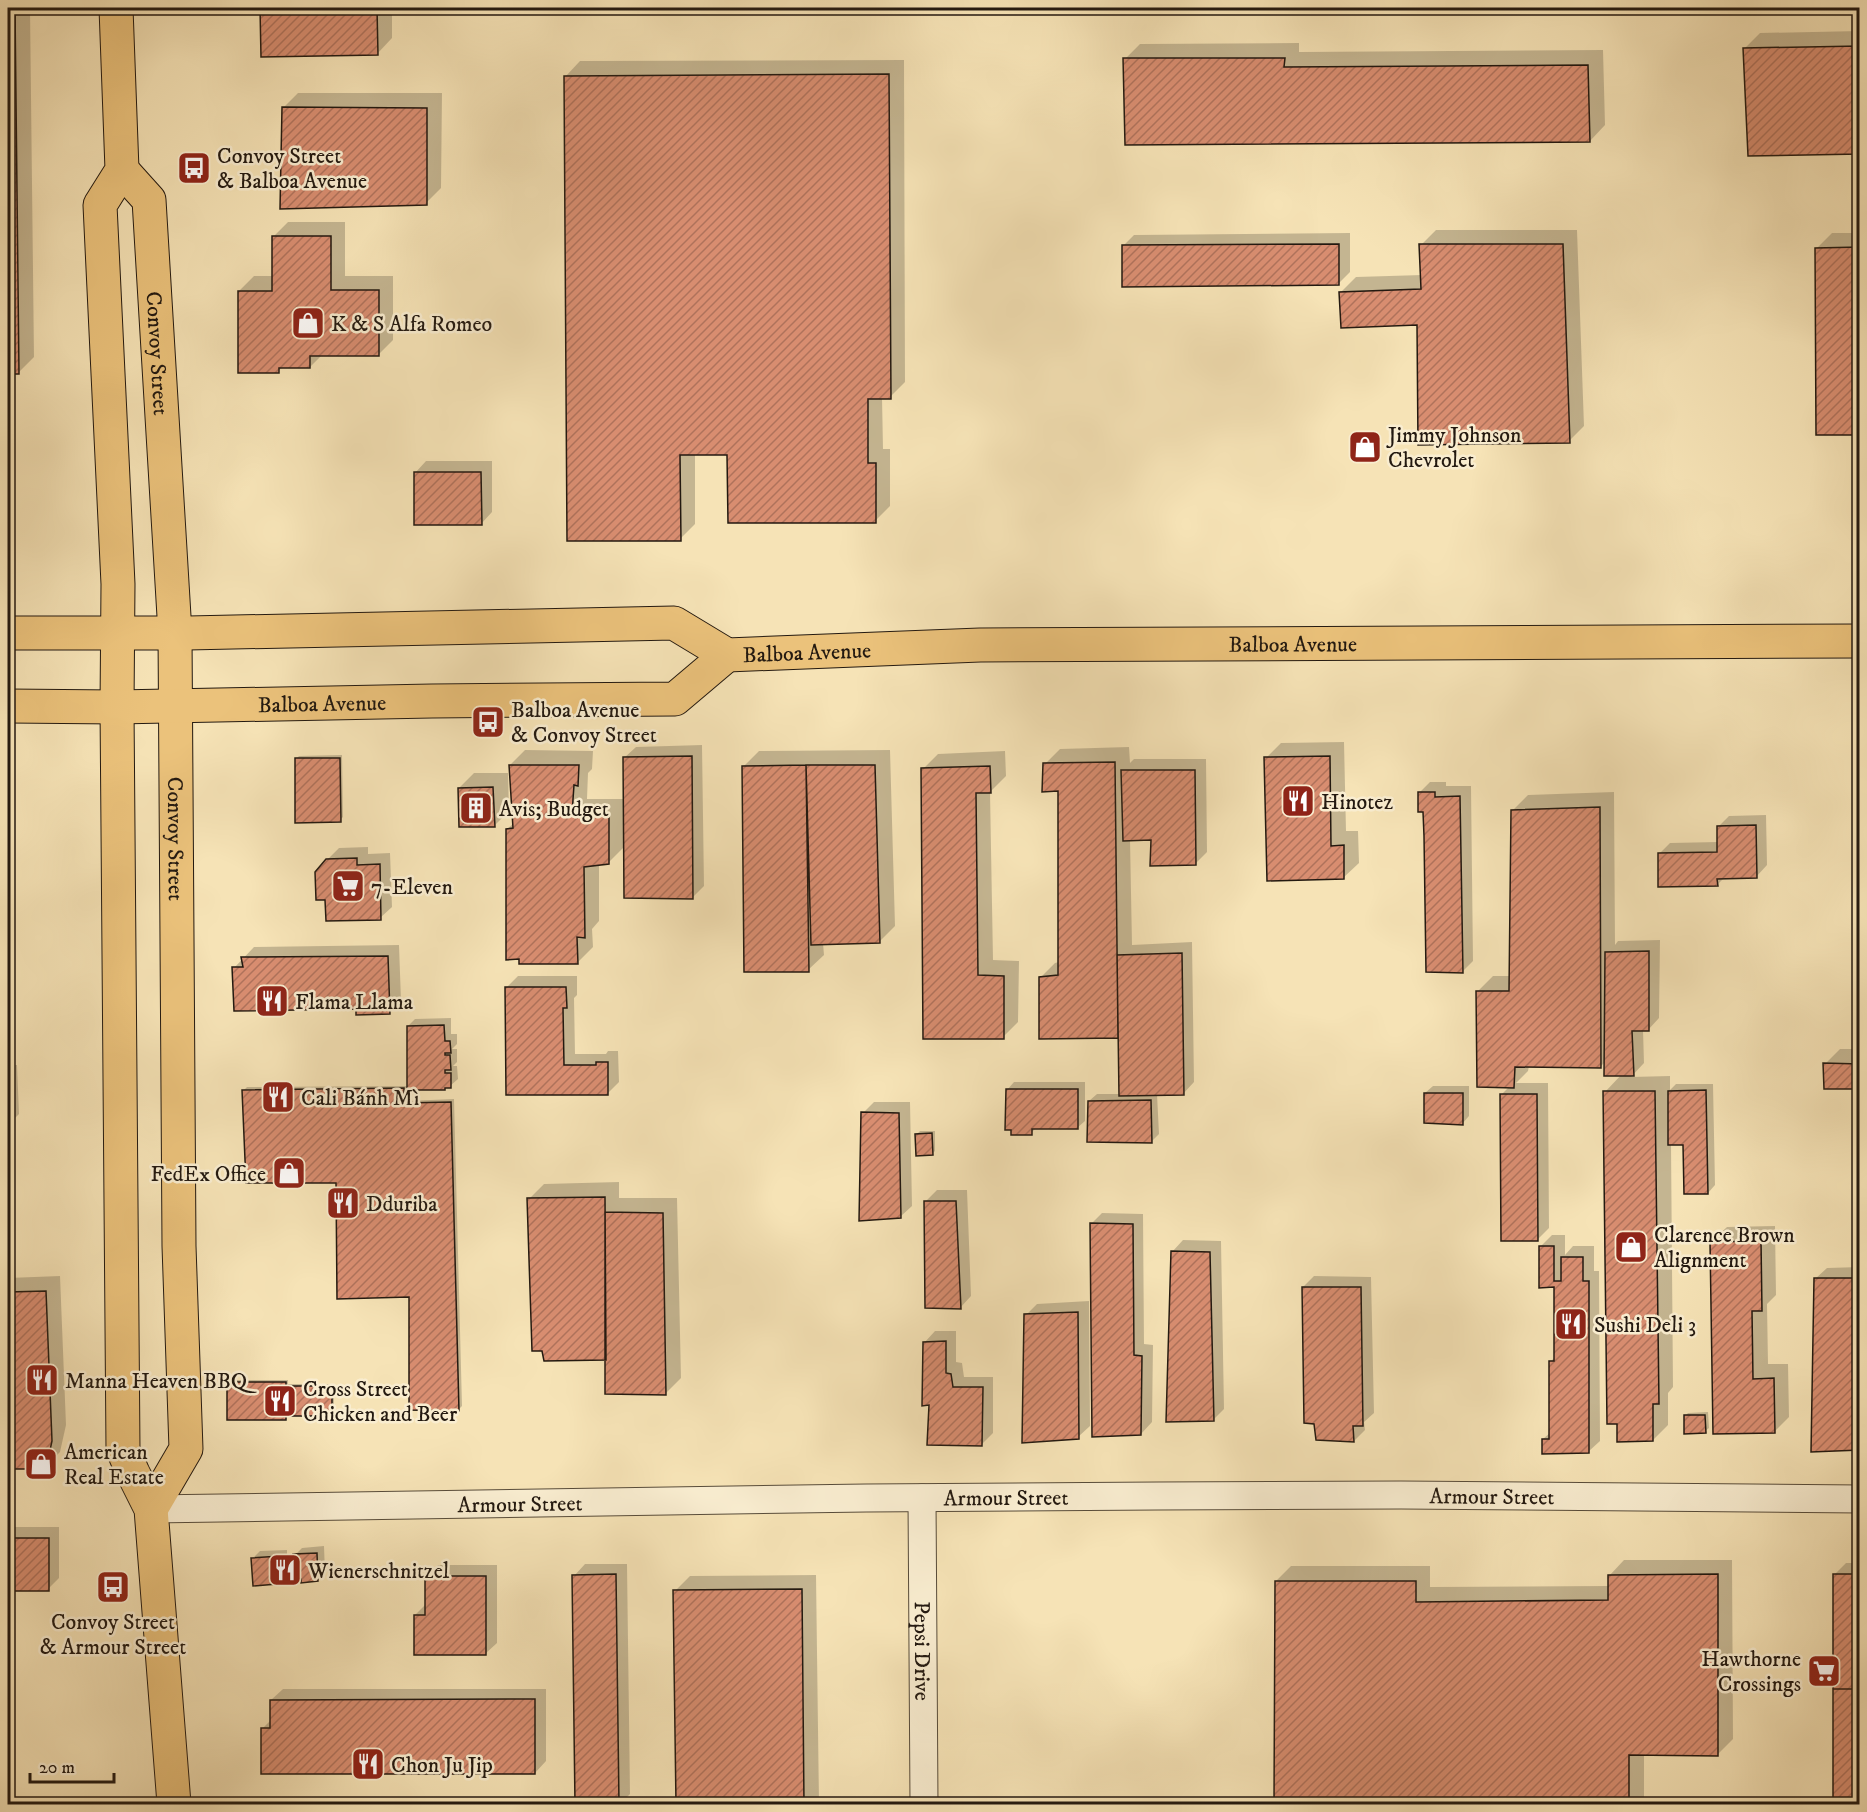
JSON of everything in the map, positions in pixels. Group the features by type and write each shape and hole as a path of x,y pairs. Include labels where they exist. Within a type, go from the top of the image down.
{"main road":[{"path":"116,8 122,170 100,205 118,584 123,1450 152,1509 174,1804"},
{"name":"Convoy Street","path":"122,170 149,200 175,633 177,706 179,1246 186,1449 152,1509"},
{"name":"Balboa Avenue","path":"8,633 175,633 674,623 727,655 980,645 1860,641"},
{"name":"Balboa Avenue","path":"8,706 117,707 675,699 727,655"}],"street":[{"name":"Armour Street","path":"152,1509 922,1498 1412,1495 1860,1499"},
{"name":"Pepsi Drive","path":"922,1498 924,1804"}],"building":[{"path":"8,8 15,8 19,374 8,374"},
{"path":"260,8 377,8 378,55 261,57"},
{"path":"504,8 542,8 542,11 504,12"},
{"path":"1860,46 1860,154 1748,156 1743,48"},
{"path":"1123,58 1285,58 1284,67 1588,65 1590,142 1125,145"},
{"path":"889,74 891,399 868,399 868,463 876,463 876,523 728,523 727,455 680,455 681,541 567,541 564,76"},
{"path":"282,107 427,108 427,205 280,209"},
{"name":"K & S Alfa Romeo","path":"272,236 331,236 331,290 379,290 379,356 310,356 310,368 279,368 279,373 238,373 238,291 272,291"},
{"path":"1339,244 1339,285 1122,287 1122,245"},
{"path":"1419,244 1563,244 1570,443 1418,445 1417,325 1341,328 1339,292 1421,289"},
{"path":"1860,247 1860,435 1816,435 1815,248"},
{"path":"414,472 481,472 482,525 414,525"},
{"path":"692,756 693,899 624,898 623,757"},
{"name":"Hinotez","path":"1330,756 1331,846 1344,845 1344,879 1267,881 1264,757"},
{"path":"295,758 340,758 341,822 295,823"},
{"path":"1115,762 1118,1038 1039,1039 1039,977 1058,975 1058,791 1042,792 1043,763"},
{"path":"509,765 579,765 578,786 574,785 572,814 609,813 609,864 584,867 585,938 577,937 578,964 519,964 519,959 506,960 506,829 513,828"},
{"path":"806,765 809,972 744,972 742,766"},
{"path":"806,765 875,765 880,943 811,945"},
{"path":"990,766 991,793 976,793 978,975 1004,976 1004,1039 923,1039 921,768"},
{"path":"1121,770 1195,770 1196,865 1150,866 1151,840 1123,841"},
{"name":"Avis; Budget","path":"493,787 495,827 459,827 458,788"},
{"path":"1418,792 1435,792 1435,797 1460,796 1463,973 1426,972 1423,812 1418,812"},
{"path":"1600,807 1601,1068 1515,1067 1514,1088 1477,1087 1476,991 1509,991 1511,810"},
{"path":"1756,825 1757,878 1717,879 1718,886 1658,887 1658,853 1717,852 1717,826"},
{"name":"7-Eleven","path":"357,858 357,865 380,864 381,920 326,921 325,900 316,900 315,872 326,859"},
{"path":"1649,951 1649,1031 1632,1031 1634,1076 1604,1076 1605,952"},
{"path":"1182,953 1184,1095 1119,1096 1117,955"},
{"path":"388,956 390,1014 356,1015 356,1009 234,1011 232,967 243,967 241,957"},
{"path":"505,987 566,987 567,1008 563,1008 564,1065 596,1065 596,1062 608,1062 608,1095 506,1095"},
{"path":"444,1025 445,1041 450,1041 451,1053 445,1053 445,1055 450,1055 451,1070 445,1070 445,1073 451,1073 451,1088 407,1090 407,1026"},
{"path":"1823,1063 1860,1064 1860,1089 1824,1089"},
{"path":"404,1088 404,1103 451,1102 459,1411 409,1410 409,1297 337,1299 336,1183 246,1183 242,1090"},
{"path":"1006,1089 1078,1089 1078,1129 1032,1129 1032,1135 1011,1135 1011,1130 1005,1130"},
{"path":"1706,1090 1708,1194 1684,1194 1683,1145 1668,1145 1668,1091"},
{"name":"Clarence Brown Alignment","path":"1603,1091 1655,1091 1659,1404 1653,1404 1653,1441 1617,1442 1617,1424 1607,1424"},
{"path":"1424,1093 1463,1093 1463,1125 1424,1123"},
{"path":"1500,1094 1537,1094 1538,1241 1501,1241"},
{"path":"1151,1100 1152,1143 1087,1142 1088,1101"},
{"path":"861,1112 899,1113 901,1218 859,1221"},
{"path":"932,1133 933,1155 916,1156 915,1134"},
{"path":"605,1197 606,1360 544,1361 542,1351 532,1351 527,1198"},
{"path":"924,1201 956,1201 961,1309 925,1308"},
{"path":"605,1212 663,1213 666,1395 605,1394"},
{"path":"1090,1223 1133,1224 1134,1355 1142,1356 1141,1435 1092,1437"},
{"path":"1761,1241 1762,1311 1752,1311 1753,1379 1774,1378 1775,1433 1713,1434 1710,1242"},
{"name":"Sushi Deli 3","path":"1539,1246 1554,1246 1554,1281 1561,1281 1561,1257 1583,1257 1583,1281 1589,1281 1589,1453 1542,1454 1542,1439 1549,1439 1549,1361 1554,1361 1554,1287 1539,1288"},
{"path":"1171,1251 1210,1252 1214,1421 1166,1422"},
{"path":"1814,1278 1860,1278 1860,1450 1811,1452"},
{"path":"1302,1287 1361,1287 1363,1426 1353,1426 1354,1442 1316,1440 1314,1424 1304,1423"},
{"path":"46,1291 52,1441 46,1469 8,1469 8,1292"},
{"path":"1078,1312 1079,1439 1022,1443 1024,1314"},
{"path":"946,1341 946,1373 951,1374 953,1387 983,1387 982,1446 927,1445 929,1405 922,1406 923,1342"},
{"name":"Cross Street Chicken and Beer","path":"227,1382 286,1382 286,1386 332,1386 332,1416 286,1416 286,1420 227,1420"},
{"path":"1684,1415 1705,1415 1706,1433 1684,1434"},
{"path":"8,1538 49,1538 49,1591 8,1591"},
{"name":"Wienerschnitzel","path":"317,1553 318,1581 301,1583 301,1579 277,1580 277,1584 253,1586 251,1558 280,1556 280,1562 294,1561 293,1554"},
{"path":"616,1574 619,1804 575,1804 572,1575"},
{"path":"1718,1574 1718,1756 1629,1755 1629,1804 1274,1804 1275,1581 1416,1581 1416,1602 1608,1600 1608,1575"},
{"path":"1833,1574 1860,1574 1860,1689 1833,1689"},
{"path":"425,1576 486,1576 486,1655 414,1655 414,1615 425,1615"},
{"path":"802,1589 804,1804 676,1804 673,1590"},
{"path":"1833,1689 1860,1689 1860,1804 1833,1804"},
{"path":"535,1699 535,1774 261,1774 261,1728 270,1728 270,1700"}],"place":[{"name":"Convoy Street & Balboa Avenue","path":"194,168"},
{"name":"K & S Alfa Romeo","path":"308,323"},
{"name":"Jimmy Johnson Chevrolet","path":"1365,447"},
{"name":"Balboa Avenue & Convoy Street","path":"488,722"},
{"name":"Hinotez","path":"1298,801"},
{"name":"Avis; Budget","path":"476,808"},
{"name":"7-Eleven","path":"348,886"},
{"name":"Flama Llama","path":"272,1001"},
{"name":"Cali Bánh Mì","path":"278,1097"},
{"name":"FedEx Office","path":"289,1173"},
{"name":"Dduriba","path":"343,1203"},
{"name":"Clarence Brown Alignment","path":"1631,1247"},
{"name":"Sushi Deli 3","path":"1571,1324"},
{"name":"Manna Heaven BBQ","path":"42,1380"},
{"name":"Cross Street Chicken and Beer","path":"280,1401"},
{"name":"American Real Estate","path":"41,1464"},
{"name":"Wienerschnitzel","path":"285,1570"},
{"name":"Convoy Street & Armour Street","path":"113,1587"},
{"name":"Hawthorne Crossings","path":"1824,1671"},
{"name":"Chon Ju Jip","path":"368,1764"}]}
